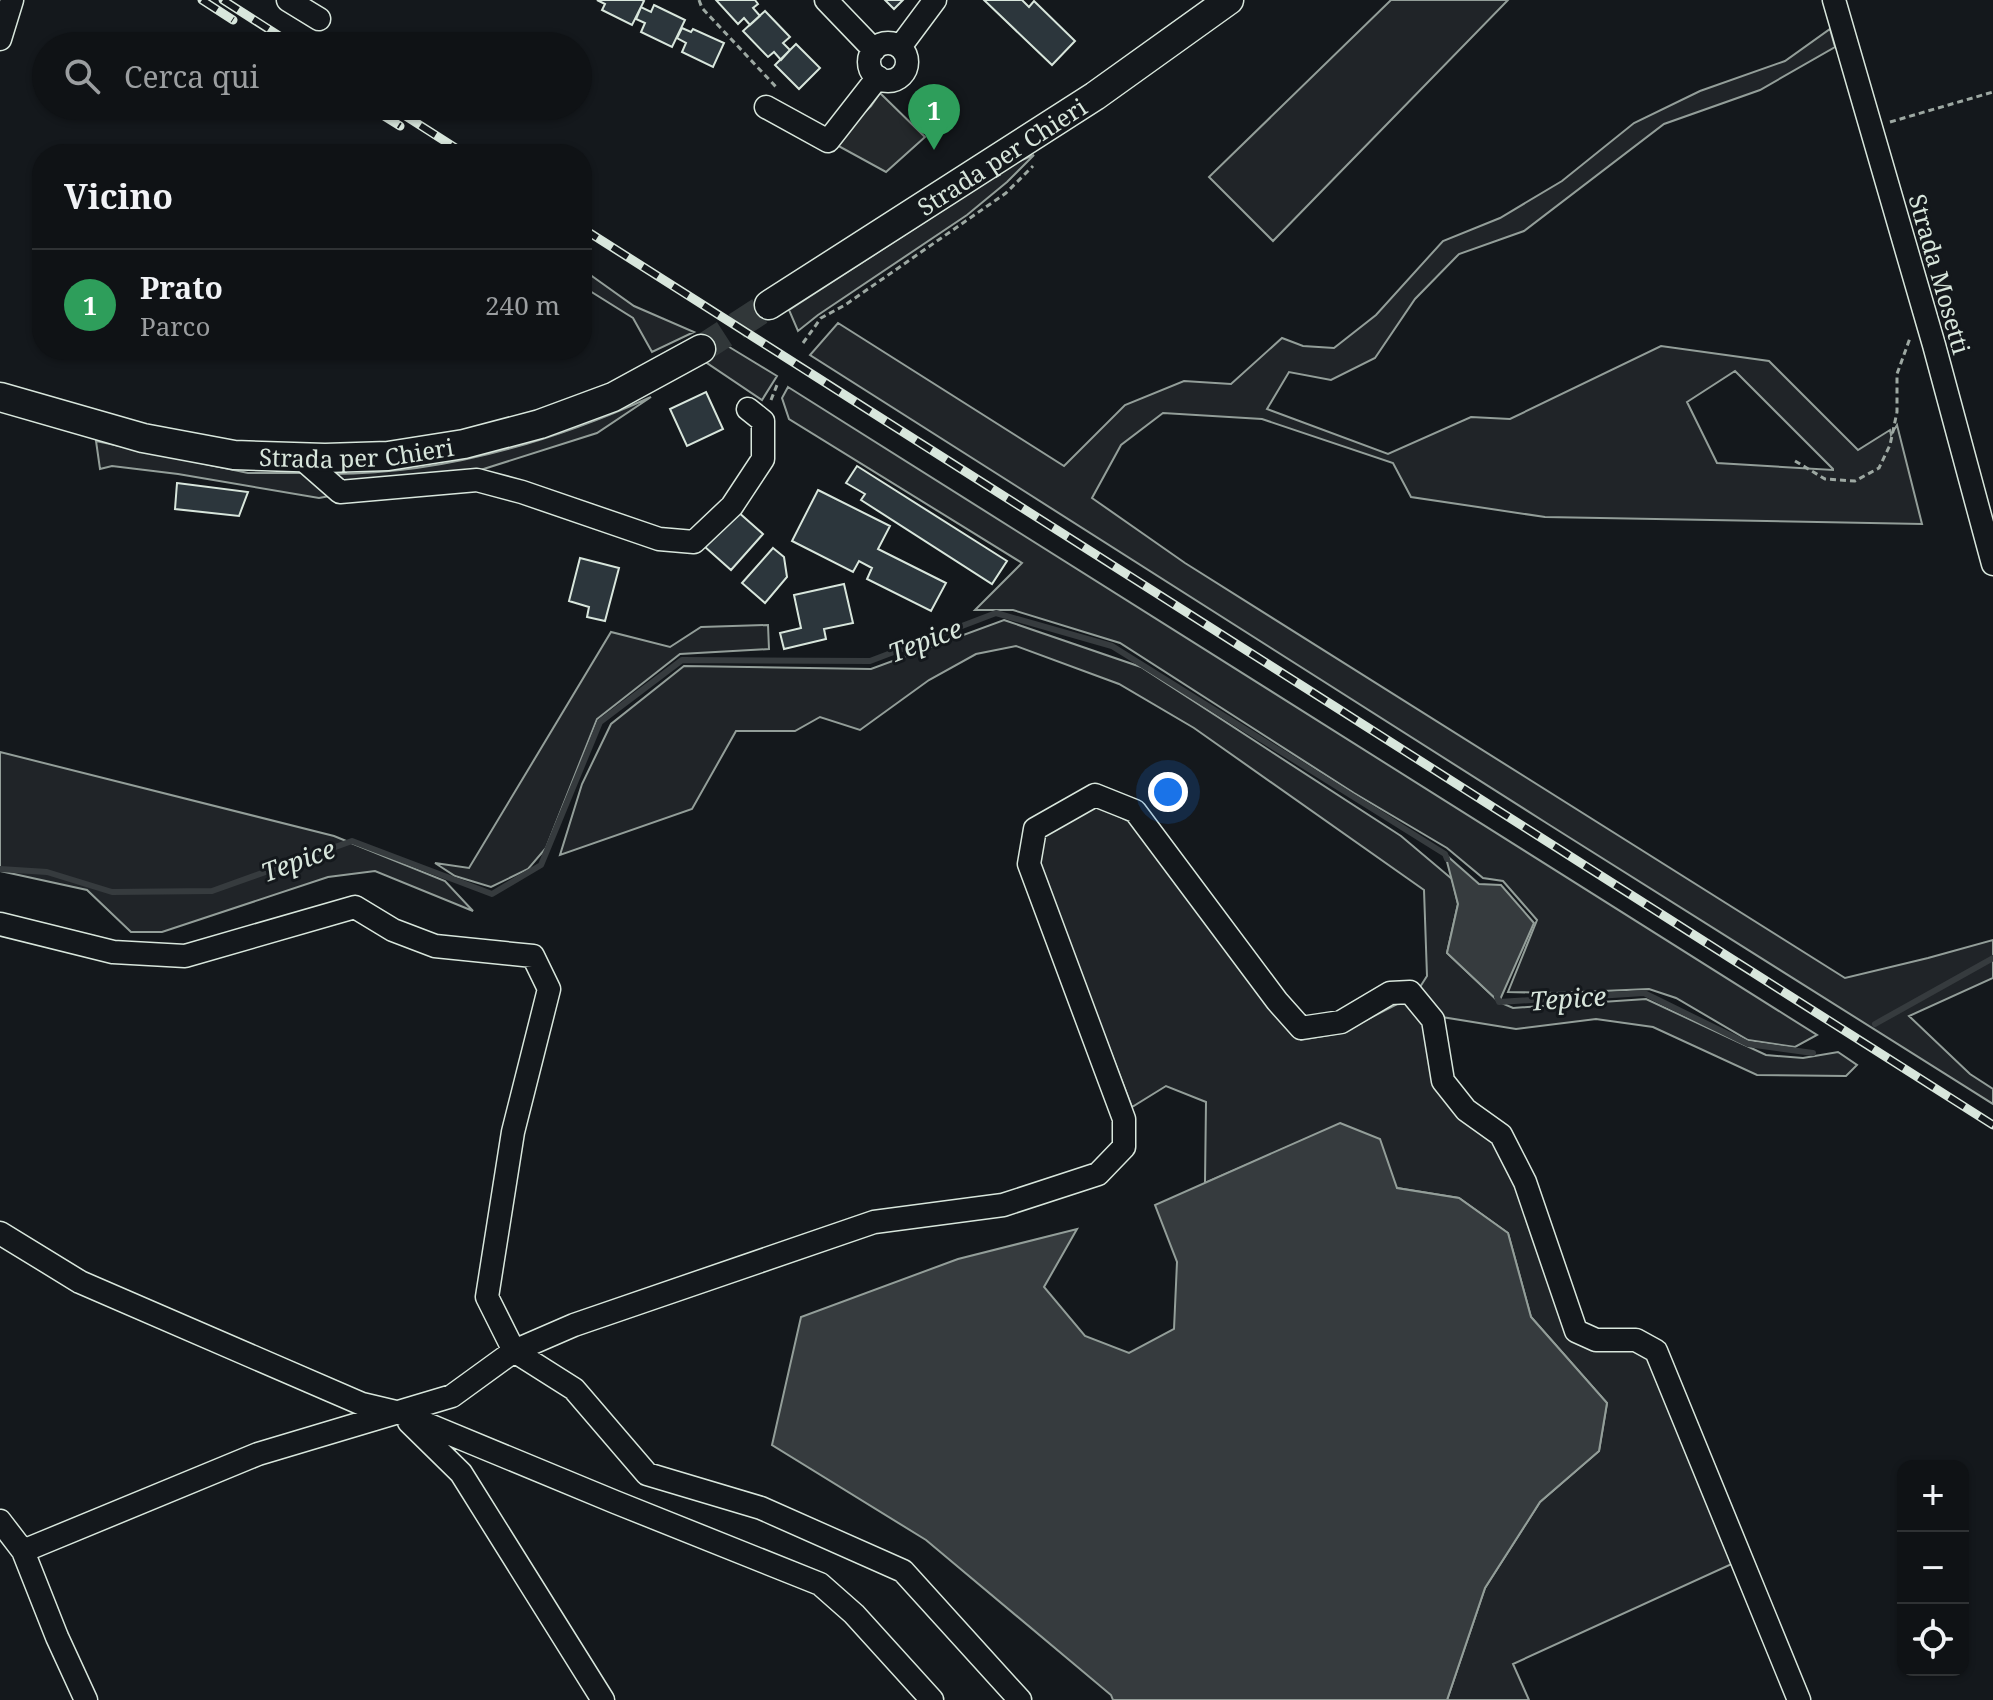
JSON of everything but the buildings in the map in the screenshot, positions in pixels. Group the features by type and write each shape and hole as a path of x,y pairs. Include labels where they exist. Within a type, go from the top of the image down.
{"main road":[{"name":"Strada per Chieri","path":"769,305 1095,96 1229,0"},
{"name":"Strada per Chieri","path":"0,397 143,438 234,455 388,456 464,444 540,424 613,397 701,349"}],"street":[{"path":"0,39 12,0"},
{"path":"288,0 319,19"},
{"path":"826,0 874,50"},
{"path":"900,47 935,0"},
{"name":"Strada Mosetti","path":"1834,0 1993,564"},
{"path":"888,43 900,47 908,63 903,74 893,81 878,77 869,64 874,50 888,43"},
{"path":"766,107 828,141 878,77"},
{"path":"300,457 340,492 477,480 522,492 659,539 694,542 732,506 763,459 763,421 748,409"},
{"path":"23,1551 258,1454 452,1396 514,1351 574,1325 874,1222 1003,1205 1098,1174 1124,1147 1124,1119 1029,864 1035,829 1095,795 1135,811 1277,1001 1301,1028 1341,1022 1390,993 1410,992 1433,1020 1443,1081 1466,1110 1501,1135 1525,1182 1576,1331 1596,1340 1636,1340 1656,1351 1799,1700"},
{"path":"0,924 113,952 185,956 355,907 393,930 435,946 533,956 549,989 513,1132 487,1297 514,1351 574,1389 647,1474 761,1508 903,1571 1020,1700"},
{"path":"0,1233 80,1282 362,1404 400,1413 820,1584 854,1614 932,1700"},
{"path":"400,1413 461,1473 603,1700"},
{"path":"0,1521 23,1551 86,1700"}],"path":[{"path":"699,0 702,8 783,94 794,122"},
{"path":"1870,124 1896,121 1993,92"},
{"path":"803,343 821,318 845,305 1006,193 1034,165"},
{"path":"1795,461 1825,479 1855,481 1879,468 1890,445 1897,412 1897,374 1912,334 1927,323"}],"shaded area":[{"path":"1391,0 1508,0 1273,241 1209,177"},
{"path":"1830,29 1835,47 1760,90 1664,124 1524,231 1459,254 1415,299 1375,358 1331,380 1289,372 1267,409 1388,454 1471,417 1510,419 1661,346 1769,361 1858,450 1890,430 1891,435 1897,425 1922,524 1545,517 1411,497 1393,463 1262,419 1163,413 1121,445 1092,498 1185,563 1845,978 1993,940 1993,978 1909,1016 1970,1074 1993,1089 1993,1104 810,355 838,323 1064,466 1125,405 1184,381 1231,384 1282,338 1303,346 1334,348 1376,315 1443,241 1500,218 1562,181 1634,123 1700,91 1785,61","holes":["1735,371 1833,469 1717,463 1687,402"]},
{"path":"880,93 925,137 886,172 833,143"},
{"path":"1034,155 967,215 798,331 789,310 1017,162"},
{"path":"592,276 634,306 694,332 652,352 633,318 592,292"},
{"path":"721,342 777,376 762,400 707,363 711,352"},
{"path":"788,387 1817,1035 1795,1047 1748,1040 1676,998 1649,989 1508,992 1537,920 1503,881 1483,878 1447,848 1354,793 1120,643 1013,610 975,610 1022,563 789,419 782,398"},
{"path":"651,397 597,433 471,473 344,486 327,474 411,469 493,453 573,429"},
{"path":"96,441 248,473 315,473 335,495 319,498 178,474 112,466 100,469"},
{"path":"1004,620 1141,667 1401,836 1452,879 1458,904 1447,953 1499,1002 1513,1008 1646,999 1766,1055 1803,1058 1838,1052 1857,1065 1846,1076 1757,1075 1653,1027 1596,1019 1516,1029 1436,1016 1420,987 1427,976 1424,890 1194,728 1119,684 1016,646 976,654 929,680 860,730 820,717 795,731 736,731 692,809 560,855 582,784 611,724 684,666 871,669"},
{"path":"768,625 769,649 680,654 597,719 546,848 528,869 491,887 455,876 435,863 469,868 611,632 670,647 701,627"},
{"path":"0,752 334,836 445,881 473,911 375,871 328,877 162,932 131,932 87,890 0,871"},
{"path":"1099,806 1136,825 1301,1040 1341,1033 1403,1001 1425,1018 1446,1101 1504,1153 1569,1335 1633,1351 1656,1361 1734,1563 1513,1664 1529,1700 1447,1700 1485,1588 1540,1502 1599,1451 1607,1403 1531,1317 1508,1233 1459,1198 1397,1188 1340,1124 1205,1183 1206,1102 1166,1086 1132,1107 1035,855 1046,829"},
{"path":"1445,854 1479,884 1501,885 1534,923 1499,1002 1447,953 1458,904"},
{"path":"1340,1123 1380,1139 1397,1188 1459,1198 1508,1233 1531,1317 1607,1403 1599,1451 1540,1502 1485,1588 1447,1700 1113,1700 1111,1695 926,1540 772,1445 801,1317 958,1259 1077,1229 1044,1287 1085,1336 1129,1353 1174,1329 1177,1262 1155,1205"}],"waterway":[{"name":"Tepice","path":"0,869 47,872 112,892 212,891 352,841 492,894 541,865 600,722 682,660 870,661 996,613 1112,646 1445,854 1447,859"},
{"name":"Tepice","path":"1875,1024 1993,958"},
{"name":"Tepice","path":"1497,997 1499,1002 1644,993 1748,1044 1813,1053"}],"tunnel":[{"path":"701,349 769,305"}],"railway":[{"path":"202,0 233,20"},
{"path":"223,0 273,32"},
{"path":"390,120 400,126"},
{"path":"412,120 449,144"},
{"path":"592,234 1993,1125"}],"place":[{"name":"Prato","path":"934,150"}]}
